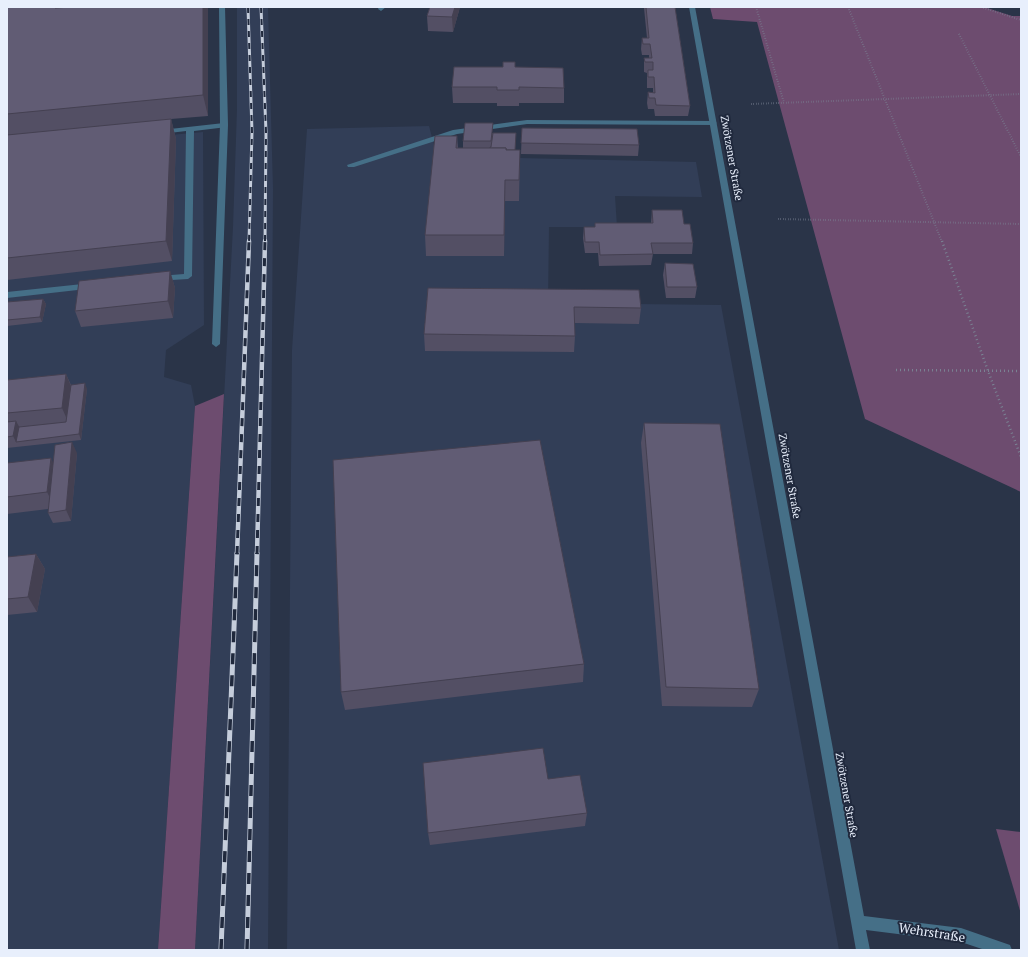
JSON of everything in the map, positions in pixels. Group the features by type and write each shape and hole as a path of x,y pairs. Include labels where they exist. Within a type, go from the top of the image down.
{"street":[{"path":"216,344 224,126 222,7"},
{"name":"Zwötzener Straße","path":"692,7 863,950"},
{"path":"351,165 456,132 527,122 713,123"},
{"path":"150,133 224,126"},
{"path":"149,280 188,276 190,129"},
{"path":"7,295 102,285"},
{"name":"Wehrstraße","path":"858,922 961,934 1005,950"}],"path":[{"path":"756,7 784,103"},
{"path":"848,7 935,222 988,371 1021,457"},
{"path":"981,7 1021,20"},
{"path":"959,34 1021,157"},
{"path":"751,104 1021,94"},
{"path":"778,219 1021,224"},
{"path":"896,370 1021,371"}],"shaded area":[{"path":"237,7 268,7 273,189 268,950 195,950 233,227 237,109"},
{"path":"710,7 984,7 1012,16 1021,16 1021,492 865,419 757,22 713,19"},
{"path":"429,126 437,156 696,162 702,197 615,196 617,227 549,227 548,303 721,305 839,950 287,950 292,350 307,129"},
{"path":"203,132 204,325 166,350 164,377 191,385 195,406 158,950 7,950 7,150"},
{"path":"224,394 195,950 158,950 195,406"},
{"path":"996,829 1021,832 1021,914"}],"building":[{"path":"7,7 203,7 203,95 7,114"},
{"path":"430,7 455,7 452,17 427,16"},
{"path":"646,7 675,7 690,106 656,105 655,98 649,98 648,92 655,93 654,77 648,77 648,70 653,70 653,62 645,62 644,58 652,58 650,44 643,44 642,38 649,38"},
{"path":"503,62 515,62 515,67 563,68 564,88 519,87 519,90 497,90 497,87 452,87 454,67 503,67"},
{"path":"171,119 166,241 7,258 7,135"},
{"path":"465,123 493,123 491,141 463,141"},
{"path":"522,128 637,129 639,145 521,143"},
{"path":"493,133 516,133 515,150 506,150 506,148 490,148"},
{"path":"435,136 457,136 456,148 506,148 506,150 520,150 519,180 505,180 504,235 425,235"},
{"path":"652,210 682,210 684,224 690,224 693,243 651,243 653,254 600,255 599,242 585,242 584,227 595,227 595,223 653,223"},
{"path":"665,263 693,264 697,287 667,287"},
{"path":"170,271 168,301 75,311 79,281"},
{"path":"428,288 639,290 641,308 574,307 575,336 424,334"},
{"path":"43,299 40,317 7,320 7,302"},
{"path":"66,374 62,408 7,413 7,380"},
{"path":"85,383 79,434 16,442 19,427 66,422 71,385"},
{"path":"16,421 13,436 7,437 7,422"},
{"path":"644,423 720,424 759,689 666,687"},
{"path":"540,440 584,664 341,692 333,460"},
{"path":"72,442 66,510 48,513 55,445"},
{"path":"51,458 47,492 7,497 7,463"},
{"path":"36,554 28,597 7,599 7,557"},
{"path":"543,748 548,779 580,775 587,813 428,833 423,763"}],"railway":[{"path":"248,7 252,132 249,242"},
{"path":"261,7 266,132 265,242"},
{"path":"237,554 249,241"},
{"path":"257,554 265,241"},
{"path":"221,950 237,553"},
{"path":"247,950 257,553"}]}
